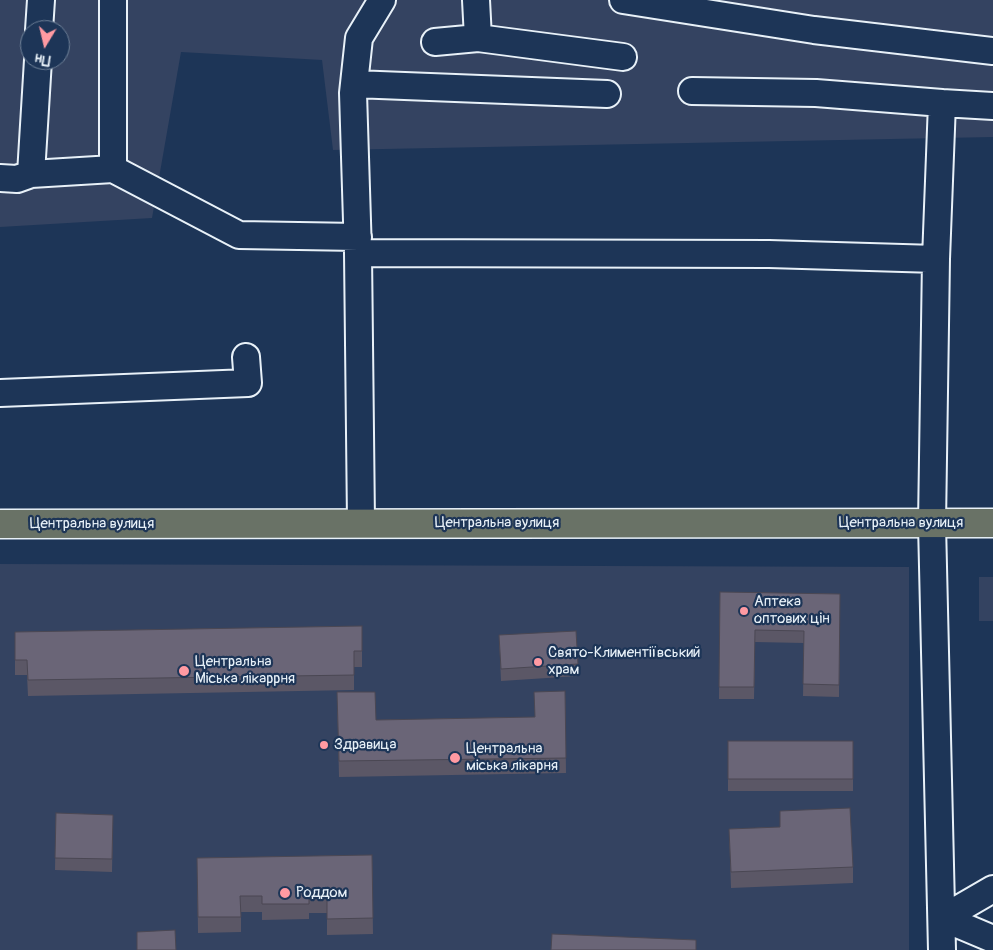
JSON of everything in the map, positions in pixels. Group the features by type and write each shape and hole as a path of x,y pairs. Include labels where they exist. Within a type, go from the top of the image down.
{"main road":[{"name":"Центральна вулиця","path":"0,524 361,522 993,523"}],"street":[{"path":"40,20 41,0"},
{"path":"113,0 113,169"},
{"path":"361,522 354,84 359,38 382,0"},
{"path":"476,0 478,38"},
{"path":"623,0 814,30 993,52"},
{"path":"435,42 478,38 623,57"},
{"path":"31,174 37,70"},
{"path":"354,84 607,94"},
{"path":"692,91 816,93 993,106"},
{"path":"942,103 936,259 932,524 943,918 942,950"},
{"path":"0,178 17,178 31,174 113,169 240,235 358,245 936,259"},
{"path":"0,393 248,383 246,357"},
{"path":"943,918 993,889"},
{"path":"943,918 993,939"}],"shaded area":[{"path":"0,0 993,0 993,137 333,150 322,60 181,52 152,218 0,227"},
{"name":"Центральна міська лікарня","path":"0,564 909,567 909,950 0,950"},
{"path":"979,577 993,577 993,621 979,621"}],"building":[{"path":"720,592 840,594 839,685 803,684 804,631 755,630 754,687 719,687"},
{"name":"Центральна Міська лікаррня","path":"362,626 362,651 354,651 354,675 28,680 27,660 15,660 15,632"},
{"name":"Свято-Климентіївський храм","path":"576,631 578,664 501,669 499,635"},
{"path":"565,691 566,758 339,761 337,692 375,692 376,720 535,717 534,692"},
{"path":"728,741 853,741 853,779 728,779"},
{"path":"850,808 853,867 731,872 729,829 780,827 780,811"},
{"path":"56,813 113,815 112,859 55,858"},
{"name":"Роддом","path":"372,855 373,918 327,919 327,897 309,897 309,904 262,904 262,896 240,896 241,917 198,917 197,858"},
{"path":"175,930 176,950 137,950 137,932"},
{"path":"552,934 696,940 696,950 551,950"}],"place":[{"name":"Аптека оптових цін","path":"744,611"},
{"name":"Свято-Климентіївський храм","path":"538,662"},
{"name":"Центральна Міська лікаррня","path":"184,671"},
{"name":"Здравица","path":"324,745"},
{"name":"Центральна міська лікарня","path":"455,758"},
{"name":"Роддом","path":"285,893"}]}
